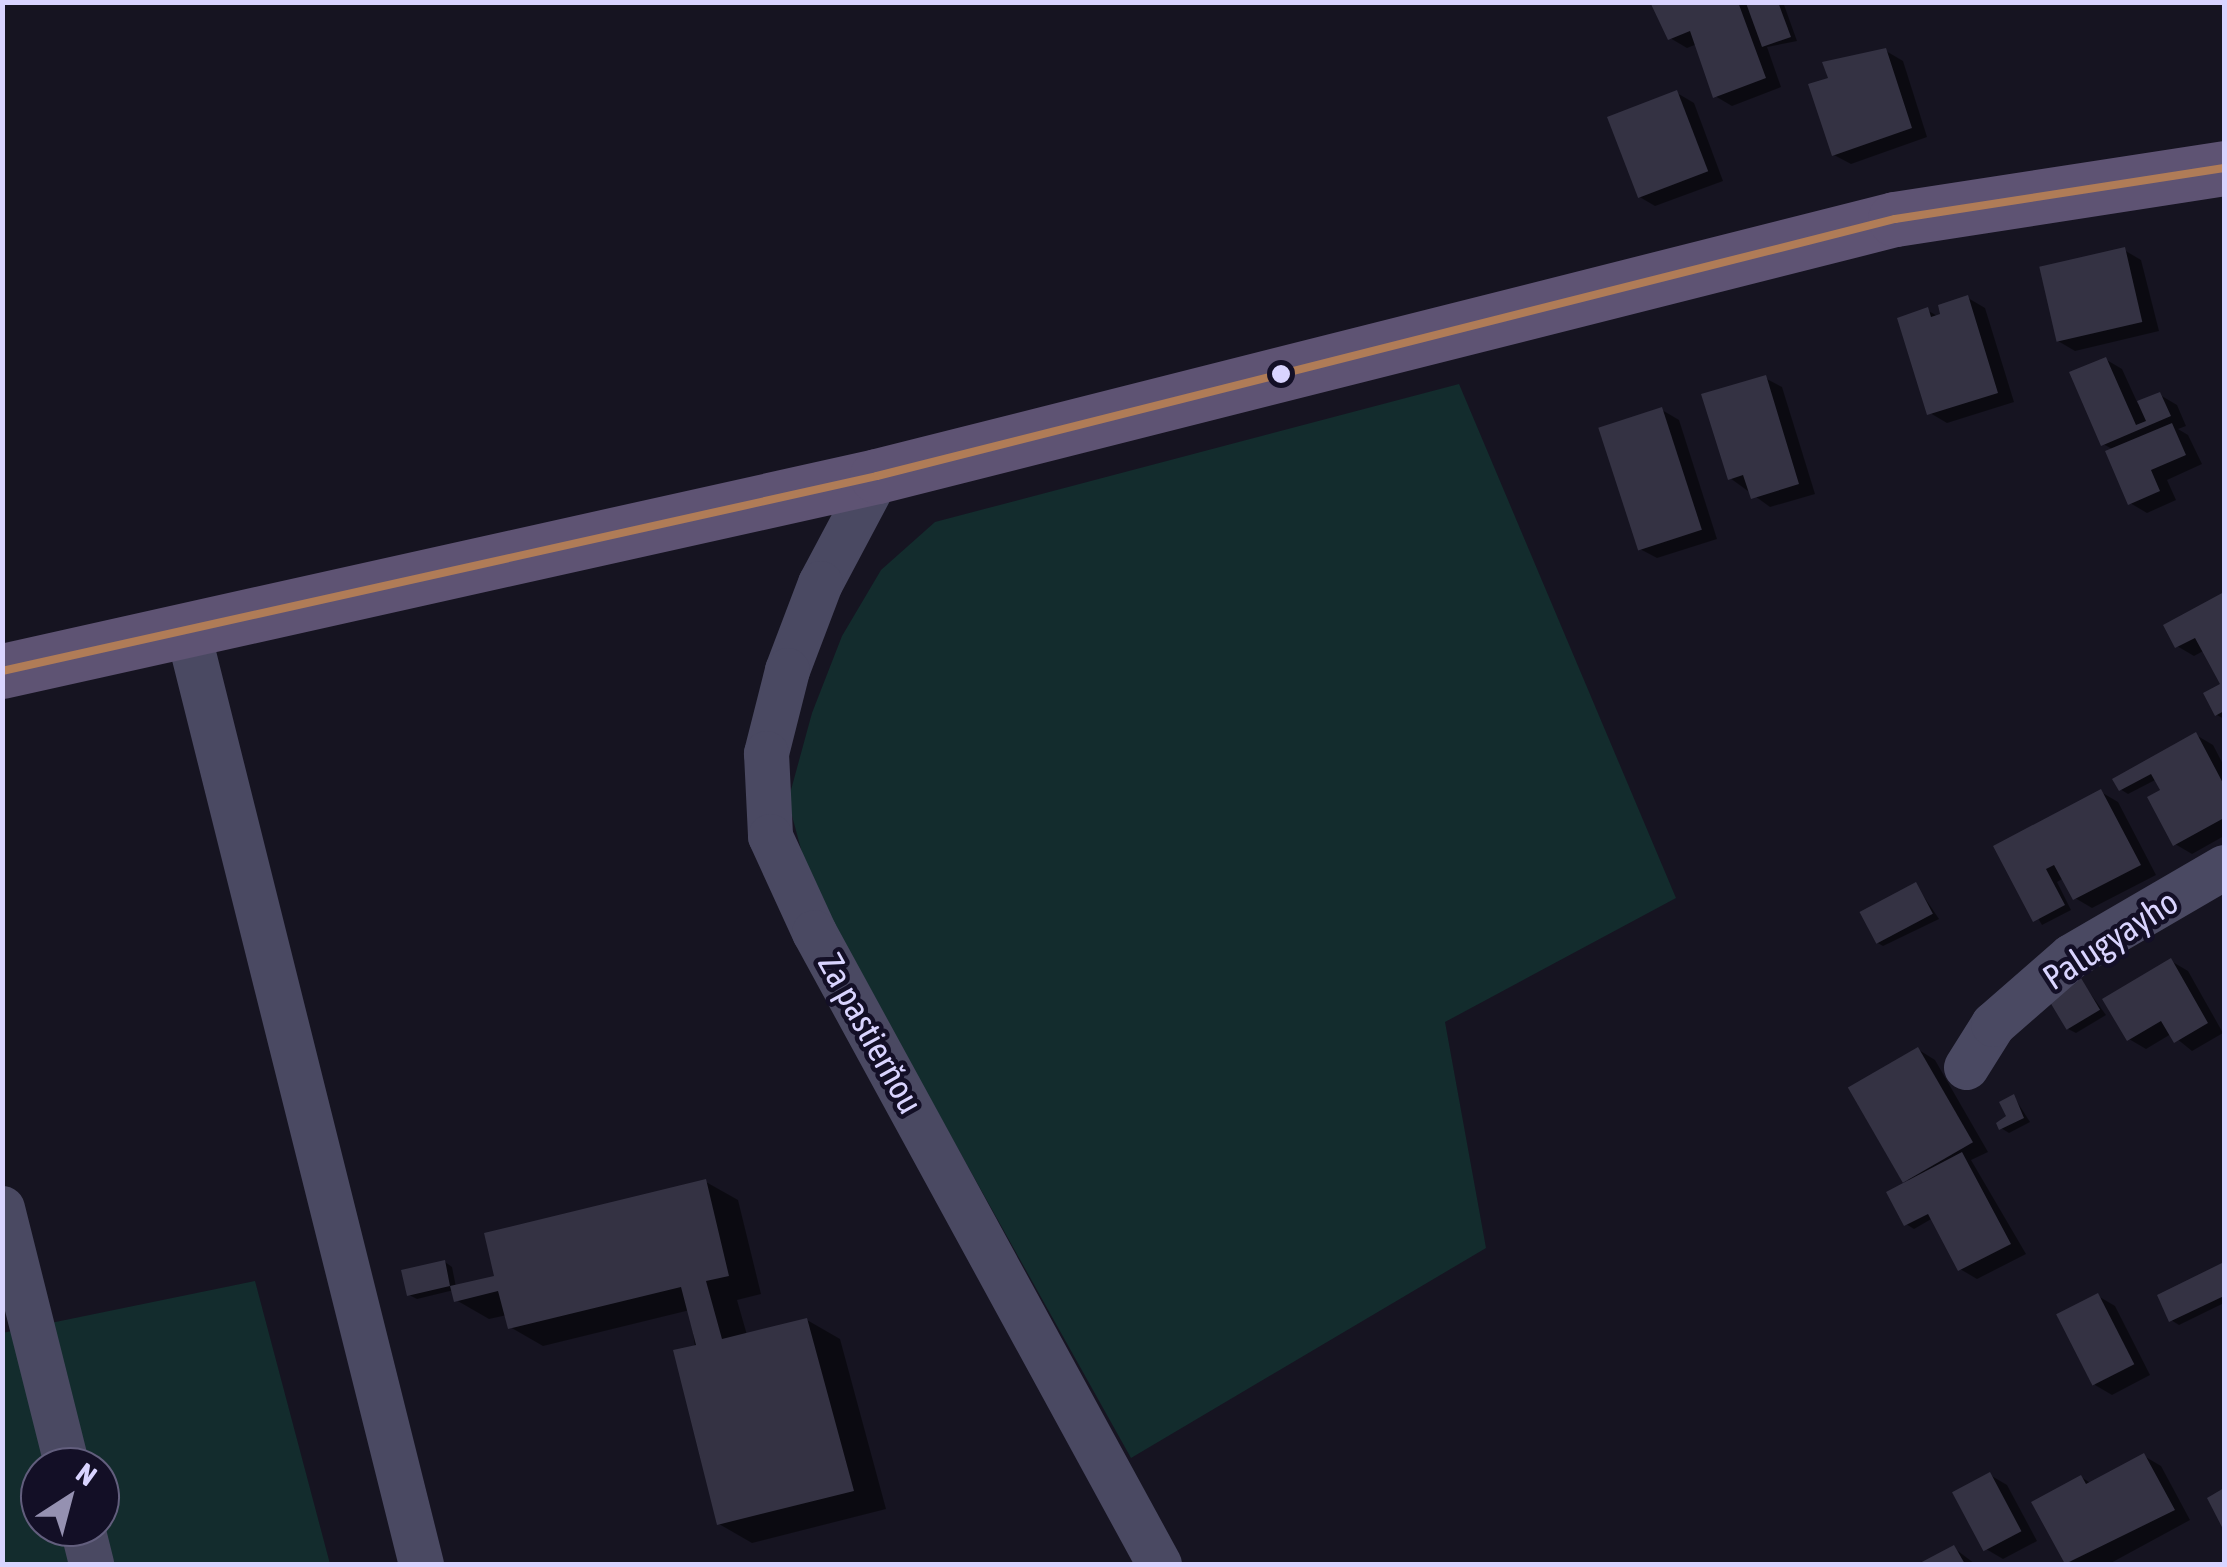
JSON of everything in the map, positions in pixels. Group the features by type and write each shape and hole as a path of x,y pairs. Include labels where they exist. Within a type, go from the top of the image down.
{"main road":[{"path":"2,671 876,476 1895,219 2224,168"}],"street":[{"name":"Za pastierňou","path":"876,476 820,583 787,670 766,753 770,836 814,932 1159,1564"},
{"path":"187,629 421,1564"},
{"name":"Palugyayho","path":"1966,1067 1993,1024 2070,956 2224,867"},
{"path":"2,1208 62,1447"}],"green space":[{"path":"1459,384 1676,898 1445,1022 1486,1248 1131,1458 811,886 788,801 812,713 842,636 881,570 935,522"},
{"path":"255,1281 330,1564 3,1564 2,1333"}],"building":[{"path":"1650,2 1738,2 1766,78 1713,98 1690,31 1668,40"},
{"path":"1778,2 1791,37 1762,47 1746,3"},
{"path":"1886,48 1912,128 1832,156 1808,84 1828,78 1822,62"},
{"path":"1677,90 1708,171 1638,198 1607,117"},
{"path":"2125,247 2142,322 2057,342 2039,267"},
{"path":"1968,295 1998,393 1927,415 1897,318 1928,307 1931,317 1940,314 1938,305"},
{"path":"2106,357 2136,425 2146,421 2137,401 2160,392 2171,416 2101,446 2069,372"},
{"path":"1766,375 1799,484 1751,499 1743,475 1728,480 1701,394"},
{"path":"1662,407 1702,530 1638,550 1598,428"},
{"path":"2172,423 2186,455 2151,470 2160,491 2128,505 2105,451"},
{"path":"2224,592 2224,711 2215,716 2203,693 2220,684 2195,638 2175,648 2163,625"},
{"path":"2196,732 2224,785 2224,818 2173,846 2147,797 2160,790 2151,774 2119,791 2112,779"},
{"path":"2101,789 2141,865 2073,900 2054,865 2046,869 2065,905 2033,922 1993,846"},
{"path":"1916,882 1933,914 1876,944 1859,912"},
{"path":"2171,958 2208,1023 2174,1043 2161,1021 2127,1041 2102,999"},
{"path":"2081,978 2100,1010 2067,1030 2048,998"},
{"path":"1918,1047 1973,1142 1903,1183 1848,1088"},
{"path":"2014,1094 2024,1118 1999,1130 1996,1123 2006,1116 1999,1102"},
{"path":"1962,1152 2011,1244 1958,1271 1928,1214 1904,1226 1886,1192"},
{"path":"706,1179 729,1276 706,1281 722,1339 807,1318 854,1491 717,1525 673,1350 696,1345 681,1287 508,1329 498,1291 454,1302 450,1286 494,1276 484,1233"},
{"path":"445,1260 450,1286 407,1296 401,1270"},
{"path":"2224,1262 2224,1296 2169,1322 2157,1295"},
{"path":"2098,1293 2134,1364 2092,1386 2056,1314"},
{"path":"2144,1453 2175,1510 2065,1564 2031,1502 2081,1475 2086,1484"},
{"path":"1990,1472 2021,1531 1983,1551 1952,1492"},
{"path":"2224,1488 2224,1531 2207,1498"},
{"path":"1954,1545 1965,1564 1918,1564"}],"transit line":[{"path":"2,671 877,476 1895,219 2224,168"}]}
